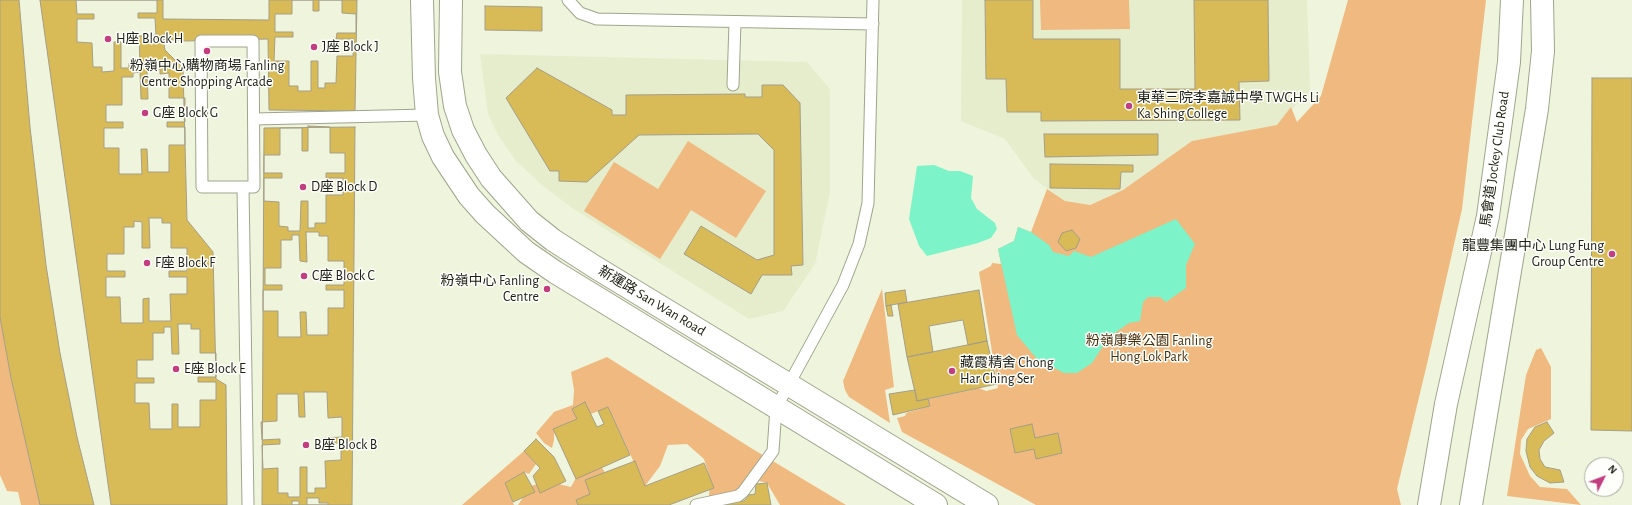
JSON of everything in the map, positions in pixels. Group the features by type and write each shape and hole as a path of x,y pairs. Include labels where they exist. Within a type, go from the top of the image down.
{"street":[{"name":"新運路 San Wan Road","path":"422,0 424,78 427,115 433,136 443,157 469,196 503,232 526,252 555,272 936,505"},
{"name":"新運路 San Wan Road","path":"451,0 450,72 455,106 463,130 476,155 495,183 529,221 553,240 987,505"},
{"name":"馬會道 Jockey Club Road","path":"1429,505 1446,404 1488,216 1509,62 1512,0"},
{"path":"1471,505 1537,109 1543,51 1542,0"}],"lane":[{"path":"568,0 580,13 597,19 873,24"},
{"path":"696,505 738,496 743,492 773,451 776,408 844,285 861,237 868,204 874,0"},
{"path":"733,85 735,22"},
{"path":"201,41 253,41 254,187 243,187 202,187 201,41"},
{"path":"254,119 427,115"},
{"path":"243,187 248,505"}],"shaded area":[{"name":"東華三院李嘉誠中學 TWGHs Li Ka Shing College","path":"962,0 1307,0 1310,91 1276,126 1192,141 1123,190 1089,205 1065,201 1034,179 1005,139 961,121"},
{"path":"480,54 807,62 830,89 830,192 815,264 783,311 749,319 572,208 542,185 516,161 498,135 488,114"},
{"path":"934,165 949,171 960,171 973,176 971,198 977,209 995,223 997,229 991,238 978,243 927,256 919,246 909,219 917,166"},
{"path":"1176,219 1195,244 1186,265 1186,288 1166,302 1160,297 1148,297 1143,302 1140,321 1129,323 1109,337 1092,363 1077,373 1064,373 1037,359 1017,335 998,249 1014,241 1018,227 1031,232 1049,245 1053,252 1069,256 1074,251 1091,257"}],"green space":[{"path":"1040,0 1129,0 1130,29 1041,30"},
{"name":"粉嶺康樂公園 Fanling Hong Lok Park","path":"1348,0 1486,0 1462,209 1397,489 1401,505 1036,505 902,432 897,418 905,416 906,413 930,406 928,399 979,388 986,391 998,388 979,272 991,266 992,263 1001,264 998,249 1014,241 1018,227 1031,232 1047,189 1065,201 1090,205 1123,190 1192,141 1277,125 1291,107 1297,122 1321,96"},
{"path":"688,141 766,191 736,238 691,210 660,259 584,211 614,162 658,189"},
{"path":"882,289 894,387 885,390 890,423 849,397 845,390 843,381"},
{"path":"0,317 11,378 40,505 21,505 18,492 7,491 0,475"},
{"path":"1541,348 1551,367 1551,419 1528,429 1521,440 1520,454 1530,476 1540,487 1567,489 1581,505 1507,496 1526,375 1536,350"},
{"path":"607,357 751,448 846,505 780,505 767,483 759,481 718,505 714,505 709,496 710,478 704,459 687,444 668,445 660,466 645,486 608,407 554,429 552,448 544,443 536,433 554,412 573,405 574,390 571,372"},
{"path":"524,451 536,464 529,474 524,472 505,483 514,505 462,505"},
{"path":"588,467 602,468 615,487 623,505 518,505 531,486 546,481 571,487 580,470"}],"building":[{"path":"0,0 19,0 30,127 46,265 60,353 77,437 94,505 40,505 11,378 0,317"},
{"path":"40,0 163,0 163,19 269,20 269,0 357,0 355,111 269,110 268,39 186,41 163,39 165,50 183,68 187,220 213,252 216,379 226,385 227,505 111,505"},
{"name":"H座 Block H","path":"76,0 157,0 157,13 138,13 138,18 155,18 156,35 139,36 140,63 129,63 129,68 121,68 121,42 114,42 114,71 102,72 102,67 93,67 92,43 77,42 77,19 94,19 94,14 77,14"},
{"name":"J座 Block J","path":"292,0 313,0 313,11 319,11 319,0 342,0 342,13 356,14 356,33 337,33 336,39 354,39 353,56 337,56 336,83 325,83 325,88 318,88 318,61 311,61 311,91 298,91 298,86 289,86 289,61 274,61 275,37 293,37 293,32 275,32 275,14 292,14"},
{"path":"985,0 1033,0 1033,39 1120,39 1120,89 1195,89 1194,0 1268,0 1269,81 1239,82 1240,120 1041,121 1041,112 1007,112 1006,79 986,79"},
{"path":"485,6 542,7 542,31 485,30"},
{"path":"537,68 612,110 612,115 626,115 626,95 745,94 745,97 762,97 762,85 783,85 800,103 803,265 791,266 792,275 762,275 751,294 684,254 701,226 757,260 774,255 774,150 758,134 639,135 587,182 559,181 559,171 550,171 506,98"},
{"name":"G座 Block G","path":"147,69 160,69 160,74 169,73 169,98 185,98 185,122 167,122 167,127 185,127 185,145 169,145 169,172 148,172 147,149 141,149 142,174 119,174 119,148 104,148 104,128 123,128 123,122 106,122 106,105 122,105 122,77 133,77 133,73 140,72 141,99 148,99"},
{"name":"龍豐集團中心 Lung Fung Group Centre","path":"1592,78 1632,78 1632,431 1591,430"},
{"name":"D座 Block D","path":"308,126 330,127 330,153 345,153 345,173 326,173 326,178 343,178 343,195 326,195 326,223 315,223 315,228 308,228 308,201 301,201 300,231 288,231 288,227 279,226 279,202 264,201 264,178 282,178 282,173 264,173 264,155 280,155 280,128 302,128 302,151 308,151"},
{"path":"355,127 352,505 262,505 264,128"},
{"path":"1044,134 1158,134 1158,155 1045,157"},
{"path":"1050,164 1133,165 1133,172 1121,172 1120,189 1050,188"},
{"name":"F座 Block F","path":"149,218 162,218 162,223 171,223 171,248 187,248 187,271 169,271 169,277 187,277 187,294 170,294 171,321 149,321 149,298 143,299 143,323 121,323 120,297 106,297 106,277 125,277 125,271 107,271 107,254 124,254 124,227 134,227 134,221 142,222 142,248 150,248"},
{"path":"1072,230 1080,239 1076,248 1066,251 1058,242 1062,233"},
{"name":"C座 Block C","path":"306,232 319,232 319,236 328,236 328,261 344,261 344,285 326,285 326,290 344,290 344,308 328,308 328,335 307,335 306,312 300,312 301,337 278,337 278,311 263,311 263,290 282,290 282,285 265,285 265,268 281,268 281,240 292,240 292,235 299,235 300,261 307,262"},
{"path":"905,290 907,302 886,306 885,293"},
{"name":"藏霞精舍 Chong Har Ching Ser","path":"979,290 987,341 968,345 963,320 929,326 933,352 907,357 898,304"},
{"path":"891,305 893,316 888,316 886,306"},
{"name":"E座 Block E","path":"178,324 191,324 191,329 200,329 200,353 216,353 216,377 198,377 198,382 216,382 216,400 200,400 200,427 178,427 178,404 172,404 172,429 150,429 149,403 135,403 135,383 154,383 154,378 137,378 137,360 153,360 153,333 164,333 164,327 171,327 172,354 179,354"},
{"name":"藏霞精舍 Chong Har Ching Ser","path":"987,341 997,384 917,401 907,357"},
{"path":"915,390 917,401 928,399 930,406 893,415 889,394"},
{"name":"B座 Block B","path":"304,392 327,392 328,418 342,417 342,437 324,438 324,443 341,443 341,460 325,461 326,488 315,488 315,493 307,493 307,467 300,467 300,497 288,497 288,493 278,493 278,468 263,469 262,445 280,444 280,439 262,440 261,422 277,421 277,394 298,394 299,417 305,417"},
{"path":"585,402 597,427 604,424 598,411 608,407 630,455 576,479 553,429 577,419 572,409"},
{"path":"1547,422 1554,433 1544,441 1539,450 1540,459 1545,467 1560,470 1564,482 1550,483 1537,476 1530,467 1526,451 1527,439 1535,427"},
{"path":"1032,424 1035,438 1058,433 1062,453 1036,459 1034,449 1015,453 1010,429"},
{"path":"536,439 554,457 566,481 540,493 533,476 540,468 524,451"},
{"path":"635,461 645,486 704,463 714,488 669,505 578,505 576,500 590,494 585,480"},
{"path":"524,472 535,492 513,502 505,483"},
{"path":"767,483 771,505 712,505 726,501 744,501 749,495 755,494 756,484"},
{"path":"307,498 319,498 319,503 328,503 328,505 307,505"},
{"path":"292,501 299,501 299,505 292,505"}],"place":[{"name":"H座 Block H","path":"108,39"},
{"name":"J座 Block J","path":"314,47"},
{"name":"粉嶺中心購物商場 Fanling Centre Shopping Arcade","path":"207,51"},
{"name":"東華三院李嘉誠中學 TWGHs Li Ka Shing College","path":"1129,106"},
{"name":"G座 Block G","path":"145,113"},
{"name":"D座 Block D","path":"303,187"},
{"name":"龍豐集團中心 Lung Fung Group Centre","path":"1612,254"},
{"name":"F座 Block F","path":"147,263"},
{"name":"C座 Block C","path":"304,276"},
{"name":"粉嶺中心 Fanling Centre","path":"547,289"},
{"name":"E座 Block E","path":"176,369"},
{"name":"藏霞精舍 Chong Har Ching Ser","path":"952,371"},
{"name":"B座 Block B","path":"306,445"}]}
